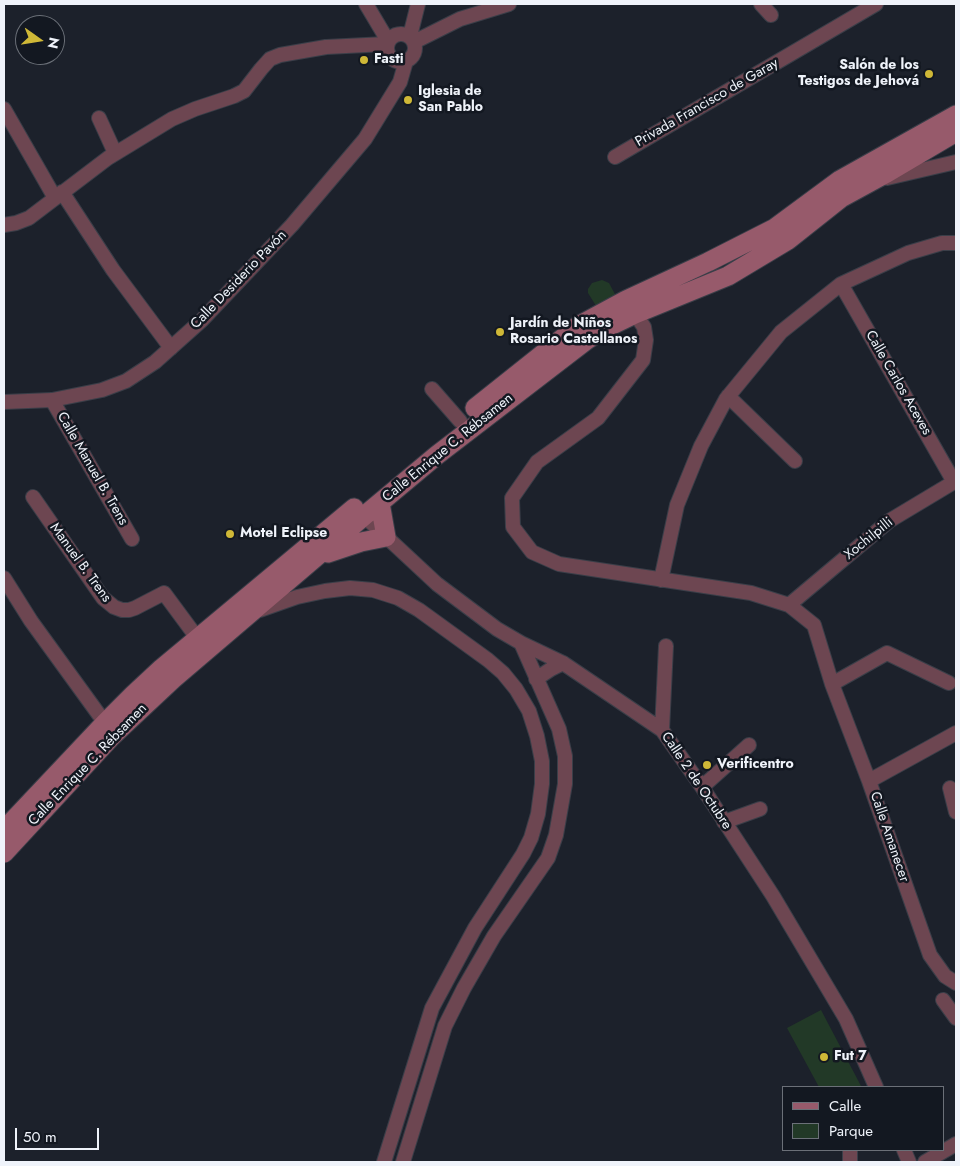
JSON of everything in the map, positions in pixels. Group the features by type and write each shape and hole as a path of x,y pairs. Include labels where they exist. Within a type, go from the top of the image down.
{"main road":[{"name":"Calle Enrique C. Rébsamen","path":"4,830 105,722 155,675 357,514 460,421 578,326 626,300 775,228 840,180 956,115"},
{"name":"Calle Enrique C. Rébsamen","path":"4,853 112,736 173,679 311,562 357,514 380,504 467,431 588,339 635,314 728,276 788,240 841,198 886,176 956,132"},
{"path":"311,562 335,550 386,537 380,504"}],"street":[{"path":"366,4 387,43 387,52 391,59 398,62 406,61 412,57 415,50 412,39 418,4"},
{"path":"412,39 460,19 509,4"},
{"path":"761,4 771,15"},
{"name":"Privada Francisco de Garay","path":"615,157 876,4"},
{"path":"387,43 396,33 404,33 412,39"},
{"path":"4,225 29,218 115,153 172,119 244,91 270,59 280,55 326,46 387,43"},
{"name":"Calle Desiderio Pavón","path":"4,402 52,400 102,390 126,381 155,362 202,320 292,225 365,138 400,82 406,61"},
{"path":"4,109 59,195 171,348"},
{"path":"99,118 115,153"},
{"path":"886,176 956,162"},
{"path":"661,580 677,505 701,446 728,396 781,332 841,284 908,253 949,243 956,235"},
{"name":"Calle Carlos Aceves","path":"841,284 955,482"},
{"name":"Calle Amanecer","path":"635,314 644,327 646,340 643,360 598,418 537,462 512,498 514,527 532,552 559,564 751,593 789,605 814,625 832,684 869,781 930,955 945,976 956,983"},
{"path":"432,389 460,421"},
{"path":"728,396 795,461"},
{"name":"Calle Manuel B. Trens","path":"52,400 132,539"},
{"name":"Xochilpilli","path":"789,605 889,521 955,482"},
{"name":"Manuel B. Trens","path":"34,498 103,598 114,608 129,610 164,593 198,639"},
{"name":"Calle 2 de Octubre","path":"357,514 386,537 437,584 497,628 562,664 662,730 702,786 773,896 846,1018 876,1086"},
{"path":"4,578 31,621 105,722"},
{"path":"248,614 297,597 350,588 372,590 398,598 420,610 503,673 516,689 529,711 537,736 542,761 542,784 538,814 531,838 523,854 475,928 432,1008 384,1162"},
{"path":"403,1162 445,1026 494,936 548,858 556,835 565,784 565,756 559,729 521,643"},
{"path":"662,730 666,646"},
{"path":"832,684 886,653 949,683"},
{"path":"536,679 562,664"},
{"path":"869,781 956,733"},
{"path":"702,786 749,745"},
{"path":"950,788 956,812"},
{"path":"724,822 760,809"},
{"path":"442,989 459,998"},
{"path":"950,1000 956,1018"},
{"path":"945,1150 956,1144"},
{"path":"925,1162 944,1151"}],"green space":[{"path":"602,280 609,283 617,298 598,309 588,293 588,289 592,283"},
{"name":"Fut 7","path":"821,1010 861,1086 818,1086 787,1028"}],"place":[{"name":"Fasti","path":"364,60"},
{"name":"Salón de los Testigos de Jehová","path":"929,74"},
{"name":"Iglesia de San Pablo","path":"408,100"},
{"name":"Jardín de Niños Rosario Castellanos","path":"500,332"},
{"name":"Motel Eclipse","path":"230,534"},
{"name":"Verificentro","path":"707,765"},
{"name":"Fut 7","path":"824,1057"}]}
